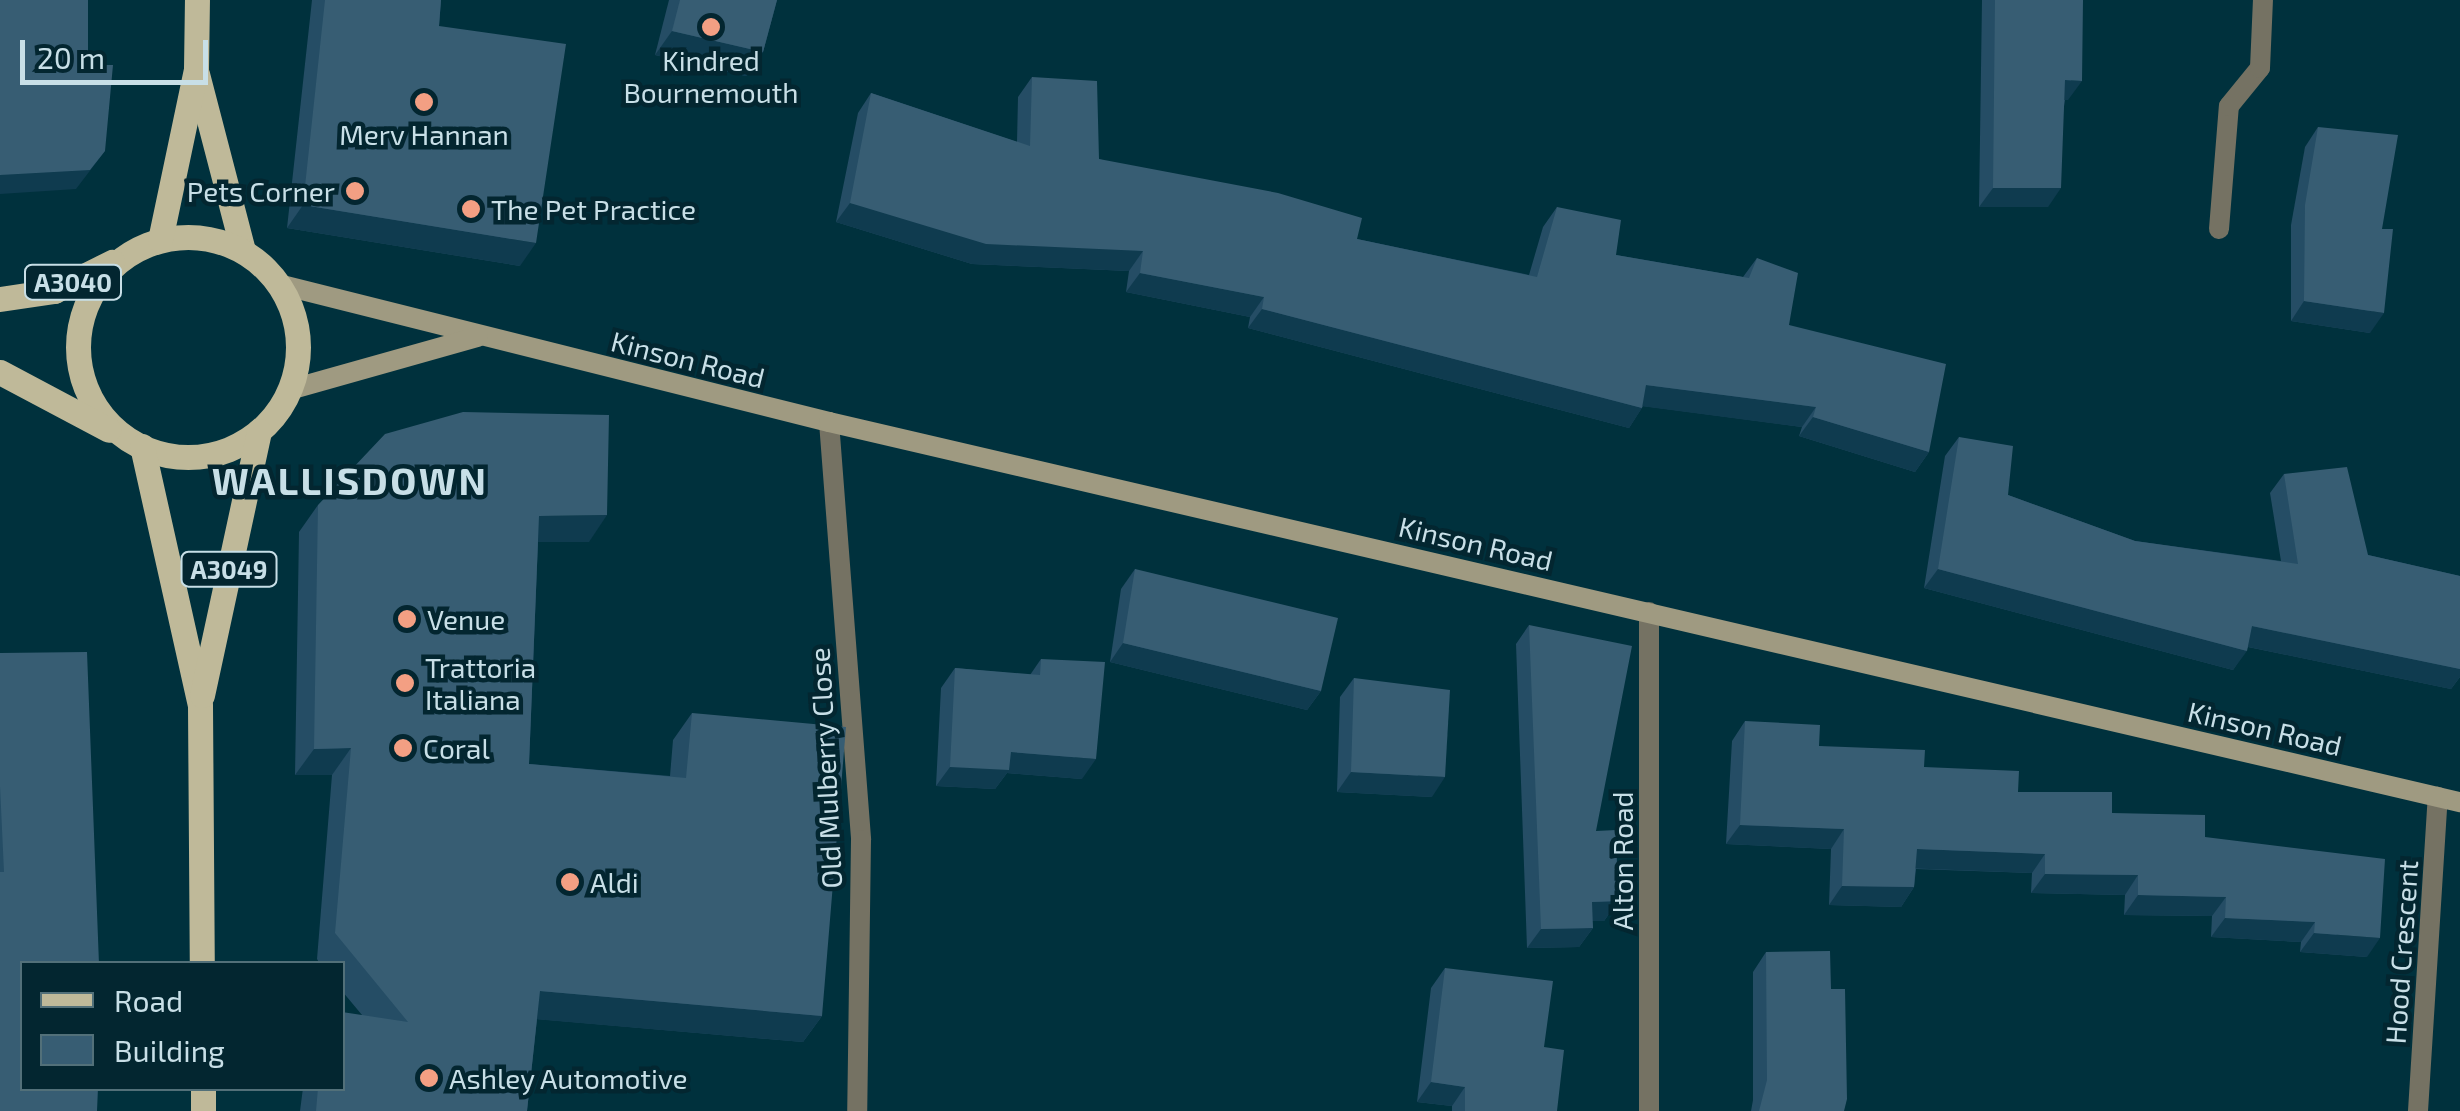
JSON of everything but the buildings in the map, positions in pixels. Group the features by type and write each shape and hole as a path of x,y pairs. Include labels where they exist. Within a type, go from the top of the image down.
{"main road":[{"path":"150,244 196,69 197,0"},
{"path":"196,69 243,251"},
{"path":"0,372 114,433 142,446 202,455 258,431 289,390 294,318 278,284 243,251 217,240 150,244 113,265 82,318 83,380 114,433"},
{"name":"A3040","path":"0,299 54,292 150,244"},
{"name":"A3049","path":"200,706 258,431"},
{"name":"A3049","path":"142,446 200,706 202,961"}],"street":[{"path":"2218,228 2229,106 2260,68 2263,0"},
{"name":"Kinson Road","path":"278,284 829,422 2460,802"},
{"name":"Kinson Road","path":"289,390 480,336"},
{"name":"Old Mulberry Close","path":"829,422 861,840 858,1111"},
{"name":"Alton Road","path":"1649,612 1650,1111"},
{"name":"Hood Crescent","path":"2418,1111 2438,796"}],"place":[{"name":"Kindred Bournemouth","path":"711,27"},
{"name":"Merv Hannan","path":"424,102"},
{"name":"Pets Corner","path":"355,191"},
{"name":"The Pet Practice","path":"471,209"},
{"name":"Venue","path":"407,619"},
{"name":"Trattoria Italiana","path":"405,683"},
{"name":"Coral","path":"403,748"},
{"name":"Aldi","path":"570,882"},
{"name":"Ashley Automotive","path":"429,1078"}],"district":[{"name":"WALLISDOWN","path":"350,481"}]}
